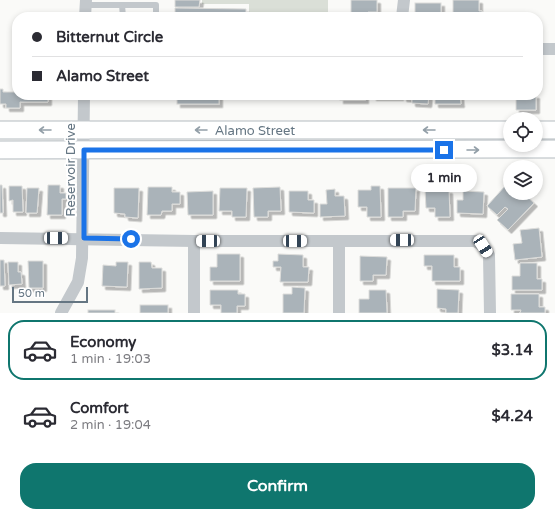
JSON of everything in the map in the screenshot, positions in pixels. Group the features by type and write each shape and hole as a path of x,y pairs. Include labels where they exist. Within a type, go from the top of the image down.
{"main road":[{"name":"Alamo Street","path":"0,130 503,130"},
{"path":"543,130 555,130"},
{"name":"Alamo Street","path":"0,150 555,150"}],"street":[{"path":"403,12 404,0"},
{"path":"543,49 555,49"},
{"name":"Reservoir Drive","path":"61,313 78,282 84,238 84,100"},
{"path":"0,238 84,238 194,241 475,241 483,246 489,255 490,313"},
{"path":"194,241 194,313"},
{"path":"339,241 339,313"}],"lane":[{"path":"122,5 123,12"},
{"path":"86,7 156,5 156,12"}],"shaded area":[{"path":"202,0 328,0 328,12 249,12 249,4 202,4"}],"building":[{"path":"175,0 200,0 199,7 175,7"},
{"path":"351,0 377,0 377,12 351,12"},
{"path":"453,0 479,0 479,11 482,11 482,12 453,12"},
{"path":"415,3 441,3 441,12 415,12"},
{"path":"175,8 246,9 246,12 175,12"},
{"path":"0,89 3,89 3,92 12,92 12,100 48,100 48,102 20,102 20,108 6,108 6,104 0,104"},
{"path":"177,100 219,100 219,104 177,104"},
{"path":"412,100 428,100 428,104 412,103"},
{"path":"435,100 461,100 461,104 435,104"},
{"path":"516,100 536,100 536,110 516,110"},
{"path":"0,185 2,185 3,213 0,213"},
{"path":"48,185 60,185 60,193 66,193 66,199 62,199 62,215 47,215"},
{"path":"9,186 22,186 23,212 13,212 13,200 9,201"},
{"path":"371,186 380,186 381,217 367,217 367,207 358,207 358,190 371,190"},
{"path":"148,187 172,187 172,192 180,192 180,204 172,204 172,211 162,211 161,215 147,215"},
{"path":"280,187 281,211 268,211 268,217 254,217 253,188"},
{"path":"27,188 39,188 37,213 26,213"},
{"path":"114,188 139,188 138,218 125,217 125,214 114,213"},
{"path":"220,188 247,188 246,217 232,217 232,211 219,211"},
{"path":"388,188 416,188 415,211 403,211 403,217 388,217"},
{"path":"503,188 503,200 531,200 534,203 508,230 497,220 508,209 505,207 497,215 487,206"},
{"path":"335,189 335,196 344,196 345,216 320,217 320,204 327,204 326,190"},
{"path":"425,190 449,190 450,217 435,217 435,208 426,208"},
{"path":"213,191 213,215 188,215 187,192"},
{"path":"289,191 308,191 308,200 314,200 314,213 289,212"},
{"path":"463,191 484,192 483,214 457,213 457,200 463,200"},
{"path":"539,228 542,257 515,260 513,244 522,243 520,230"},
{"path":"217,254 240,254 240,281 210,281 210,267 217,267"},
{"path":"278,254 303,255 303,267 309,267 308,282 280,282 281,267 273,267 273,261 278,261"},
{"path":"424,255 454,255 454,267 460,267 460,281 432,281 432,266 424,266"},
{"path":"360,256 387,257 386,275 373,275 373,281 360,281"},
{"path":"0,260 4,260 5,286 0,286"},
{"path":"28,261 43,261 43,288 29,288"},
{"path":"8,262 18,262 18,272 21,272 22,284 9,285"},
{"path":"116,262 128,262 127,287 102,286 103,265 116,266"},
{"path":"139,262 151,262 152,268 162,268 162,288 139,289"},
{"path":"520,263 537,263 537,279 542,279 542,290 512,290 512,276 520,276"},
{"path":"292,287 305,288 304,313 283,313 283,294 292,294"},
{"path":"437,289 459,290 458,313 446,313 446,309 437,308"},
{"path":"210,290 238,290 238,294 245,294 245,306 237,306 237,313 221,313 221,305 210,305"},
{"path":"369,290 386,290 387,313 359,313 359,299 369,299"},
{"path":"511,294 539,294 539,307 545,307 545,313 520,313 521,310 511,310"},
{"path":"140,305 168,305 168,313 140,313"},
{"path":"88,310 115,310 115,313 88,313"}],"route":[{"path":"131,239 84,238 84,150 444,150"}]}
